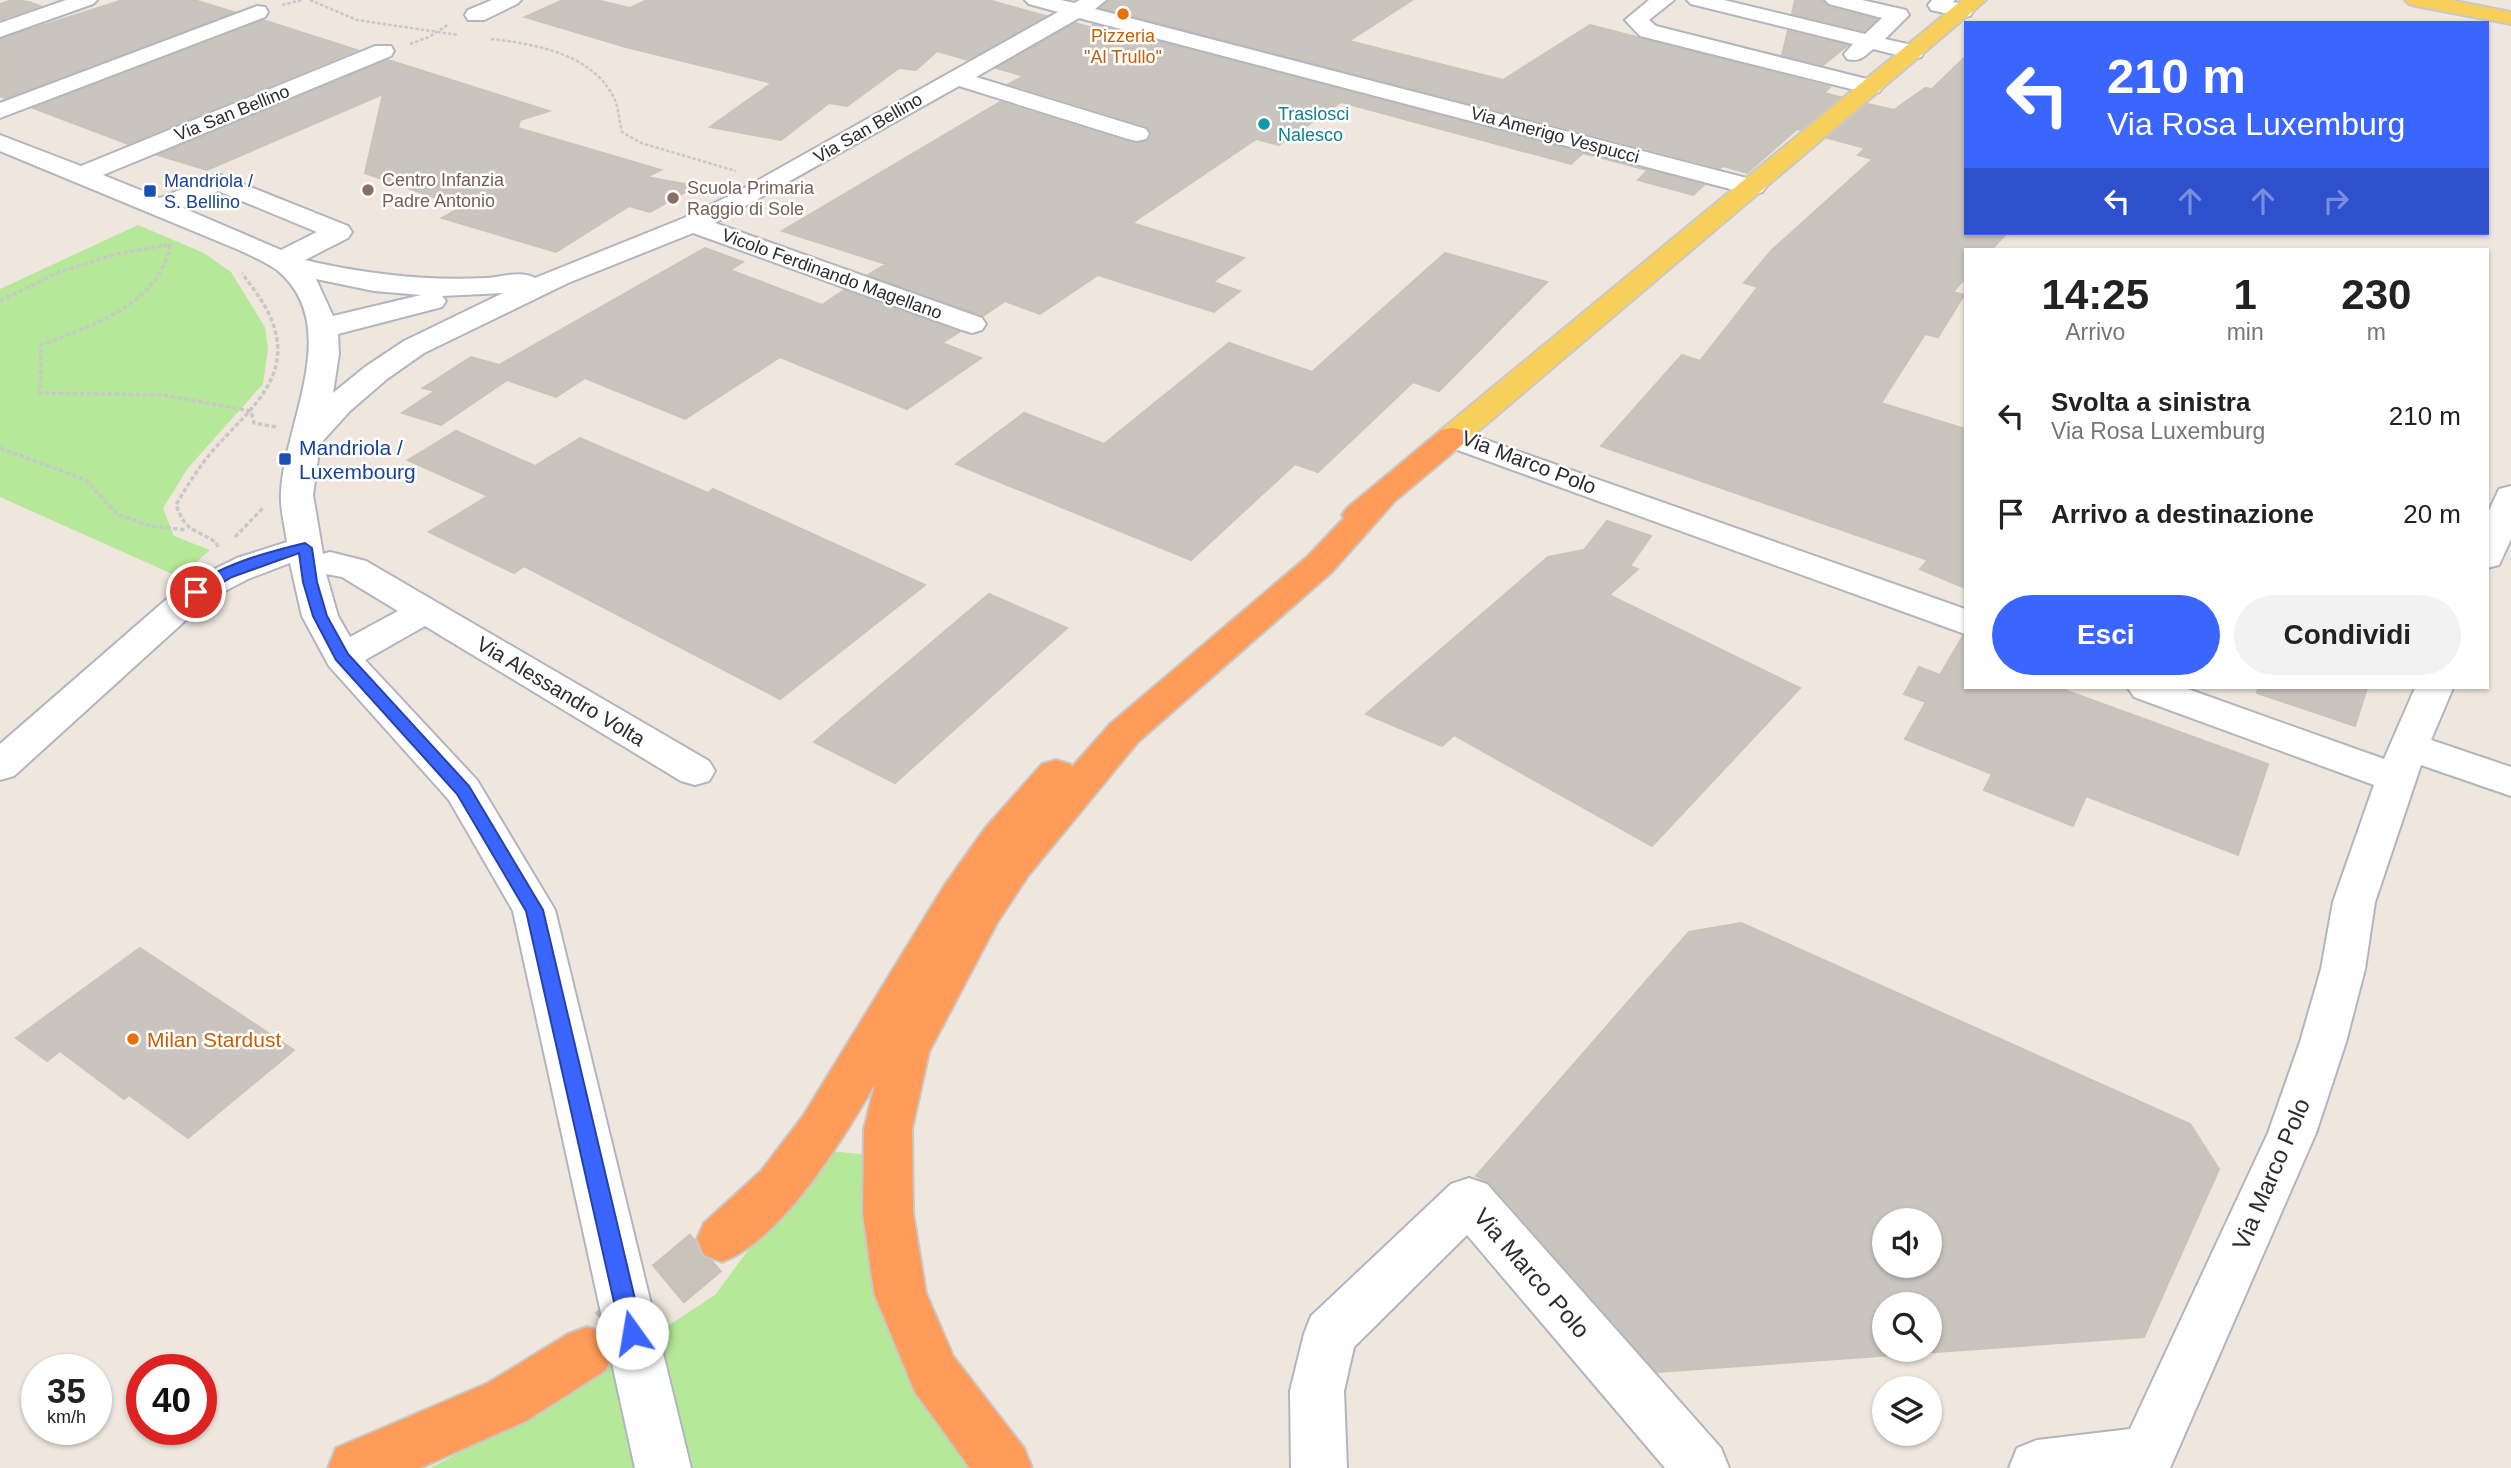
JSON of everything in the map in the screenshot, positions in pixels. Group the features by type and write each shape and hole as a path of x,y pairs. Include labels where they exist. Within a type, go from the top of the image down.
{"highway":[{"path":"722,1239 793,1170 881,1034 963,892 1017,816 1107,720 1298,558 1378,501 1452,437"},
{"path":"1004,1468 934,1374 900,1293 888,1213 888,1129 906,1051 981,912 1013,864 1048,821 1124,733 1320,564 1378,501"},
{"path":"356,1468 507,1402 587,1352"}],"main road":[{"path":"2416,0 2511,19"},
{"path":"1753,187 1913,52 1960,4"},
{"name":"Via Marco Polo","path":"1452,437 1753,187"}],"street":[{"path":"0,30 86,0"},
{"path":"475,15 510,0"},
{"name":"Via Amerigo Vespucci","path":"1036,0 1085,4 1753,187"},
{"path":"1663,0 1636,20 1648,31 1871,88"},
{"path":"1698,0 1913,52"},
{"path":"1830,77 1898,16 1836,0"},
{"name":"Via San Bellino","path":"294,435 414,347 558,278 693,224 1085,4"},
{"path":"0,111 257,12"},
{"name":"Via San Bellino","path":"80,175 383,51"},
{"path":"957,78 1137,134"},
{"name":"Via San Bellino","path":"0,142 163,207 283,262 324,274 398,287 495,286"},
{"path":"163,207 218,182 339,232 283,262"},
{"name":"Vicolo Ferdinando Magellano","path":"693,224 972,324"},
{"name":"Via San Bellino","path":"283,262 307,288 323,329 324,354 319,390 294,435"},
{"name":"Via San Bellino","path":"323,329 370,315 495,286 558,278"},
{"name":"Via San Bellino","path":"323,329 398,327 475,316"},
{"path":"294,435 298,495 307,557 320,616 341,657 463,790 534,910 663,1468"},
{"name":"Via Marco Polo","path":"1452,437 1964,622"},
{"path":"2489,552 2511,496"},
{"name":"Via Alessandro Volta","path":"0,766 196,592 227,574 275,555 307,557 354,569 695,771"},
{"path":"341,657 427,610"},
{"path":"2150,689 2403,762 2511,782"},
{"name":"Via Marco Polo","path":"2037,1468 2147,1455 2292,1133 2323,1042 2343,969 2354,901 2403,762 2434,689"},
{"name":"Via Marco Polo","path":"1319,1468 1317,1391 1330,1334 1469,1200 1701,1468"}],"path":[{"path":"310,0 357,20 459,35"},
{"path":"383,51 429,37 459,18 475,15"},
{"path":"484,38 543,49 578,62 604,81 615,100 622,132 641,143 741,173"},
{"path":"0,301 59,272 117,254 170,244 165,270 152,287 128,305 87,327 41,345 40,393 55,396 135,393 203,400 251,411"},
{"path":"187,530 176,505 182,490 195,470 271,386 278,348 276,326 239,269"},
{"path":"251,411 254,423 294,435"},
{"path":"0,448 86,480 117,514 150,526 187,530 216,542 219,551 263,508 268,497"}],"green space":[{"path":"138,225 204,253 231,272 265,327 268,349 263,384 188,468 163,508 174,536 210,550 179,577 0,497 0,289"},
{"path":"830,1151 869,1155 992,1468 430,1468 532,1415 715,1295 803,1176"}],"building":[{"path":"13,0 40,6 0,20 0,4"},
{"path":"123,0 194,0 234,12 5,98 0,96 0,39"},
{"path":"563,0 596,0 630,8 647,0 988,0 1046,16 968,60 937,51 916,70 899,68 847,106 829,103 781,140 710,127 772,83 626,47 525,17"},
{"path":"1109,0 1412,0 1349,41 1503,80 1590,25 1830,87 1824,93 1840,97 1800,130 1797,129 1747,173 1101,8"},
{"path":"1795,0 1822,0 1828,7 1877,19 1864,31 1792,14"},
{"path":"263,20 357,50 128,144 33,108"},
{"path":"1075,23 1092,28 1093,24 1583,153 1571,164 1341,102 1279,145 1256,139 1132,223 1244,258 1213,282 1240,291 1214,312 1098,275 1040,314 1005,301 983,316 868,275 886,264 782,231 1000,102 1127,142 1147,142 1151,135 1147,126 1009,84 1024,76 996,68"},
{"path":"1788,31 1848,45 1823,65 1782,55"},
{"path":"1964,58 1964,235 2005,235 1993,248 1964,248 1964,279 1953,292 1964,295 1938,337 1925,334 1881,403 1964,429 1964,588 1920,569 1928,560 1601,446 1682,355 1700,361 1758,287 1744,283 1772,250 1873,159 1858,155 1865,148 1828,138 1868,104 1894,110 1925,88 1932,89"},
{"path":"388,60 549,111 520,120 518,128 661,170 646,177 696,186 650,212 629,206 556,252 442,218 462,207 365,173 383,94 207,170 158,155"},
{"path":"1648,170 1704,185 1693,195 1638,180"},
{"path":"705,248 743,262 730,270 822,305 844,290 959,332 942,343 981,358 907,409 780,357 685,419 585,378 556,397 507,380 441,425 402,413 435,391 423,388 471,357 499,365"},
{"path":"1445,253 1547,282 1439,391 1413,382 1318,472 1295,464 1191,560 956,464 1024,413 1104,444 1229,343 1312,372"},
{"path":"456,431 535,466 580,438 708,493 713,489 925,585 780,699 524,566 514,573 429,532 488,496 408,460"},
{"path":"1607,521 1651,536 1630,566 1638,569 1609,595 1800,688 1652,846 1454,735 1442,746 1366,714 1548,557 1584,550"},
{"path":"989,594 1067,628 895,783 814,742"},
{"path":"1964,636 1964,689 2062,689 2268,764 2238,855 2086,796 2073,826 1984,790 1992,774 1905,739 1926,702 1904,694 1919,667 1940,675"},
{"path":"2258,689 2367,689 2355,726 2257,693"},
{"path":"1741,923 2190,1124 2219,1169 2144,1337 1942,1352 1942,1292 1872,1292 1872,1357 1657,1372 1489,1182 1476,1176 1689,932"},
{"path":"140,948 294,1050 188,1138 129,1095 124,1099 60,1051 47,1061 16,1038"}],"tunnel":[{"path":"611,1332 722,1239"}],"place":[{"name":"Pizzeria \"Al Trullo\"","path":"1123,14"},
{"name":"Traslosci Nalesco","path":"1264,124"},
{"name":"Centro Infanzia Padre Antonio","path":"368,190"},
{"name":"Mandriola / S. Bellino","path":"150,191"},
{"name":"Scuola Primaria Raggio di Sole","path":"673,198"},
{"name":"Mandriola / Luxembourg","path":"285,459"},
{"name":"Milan Stardust","path":"133,1039"}],"route":[{"path":"196,592 227,574 275,555 305,548 310,582 320,616 341,657 381,704 463,790 510,869 534,910 632,1333"}]}
